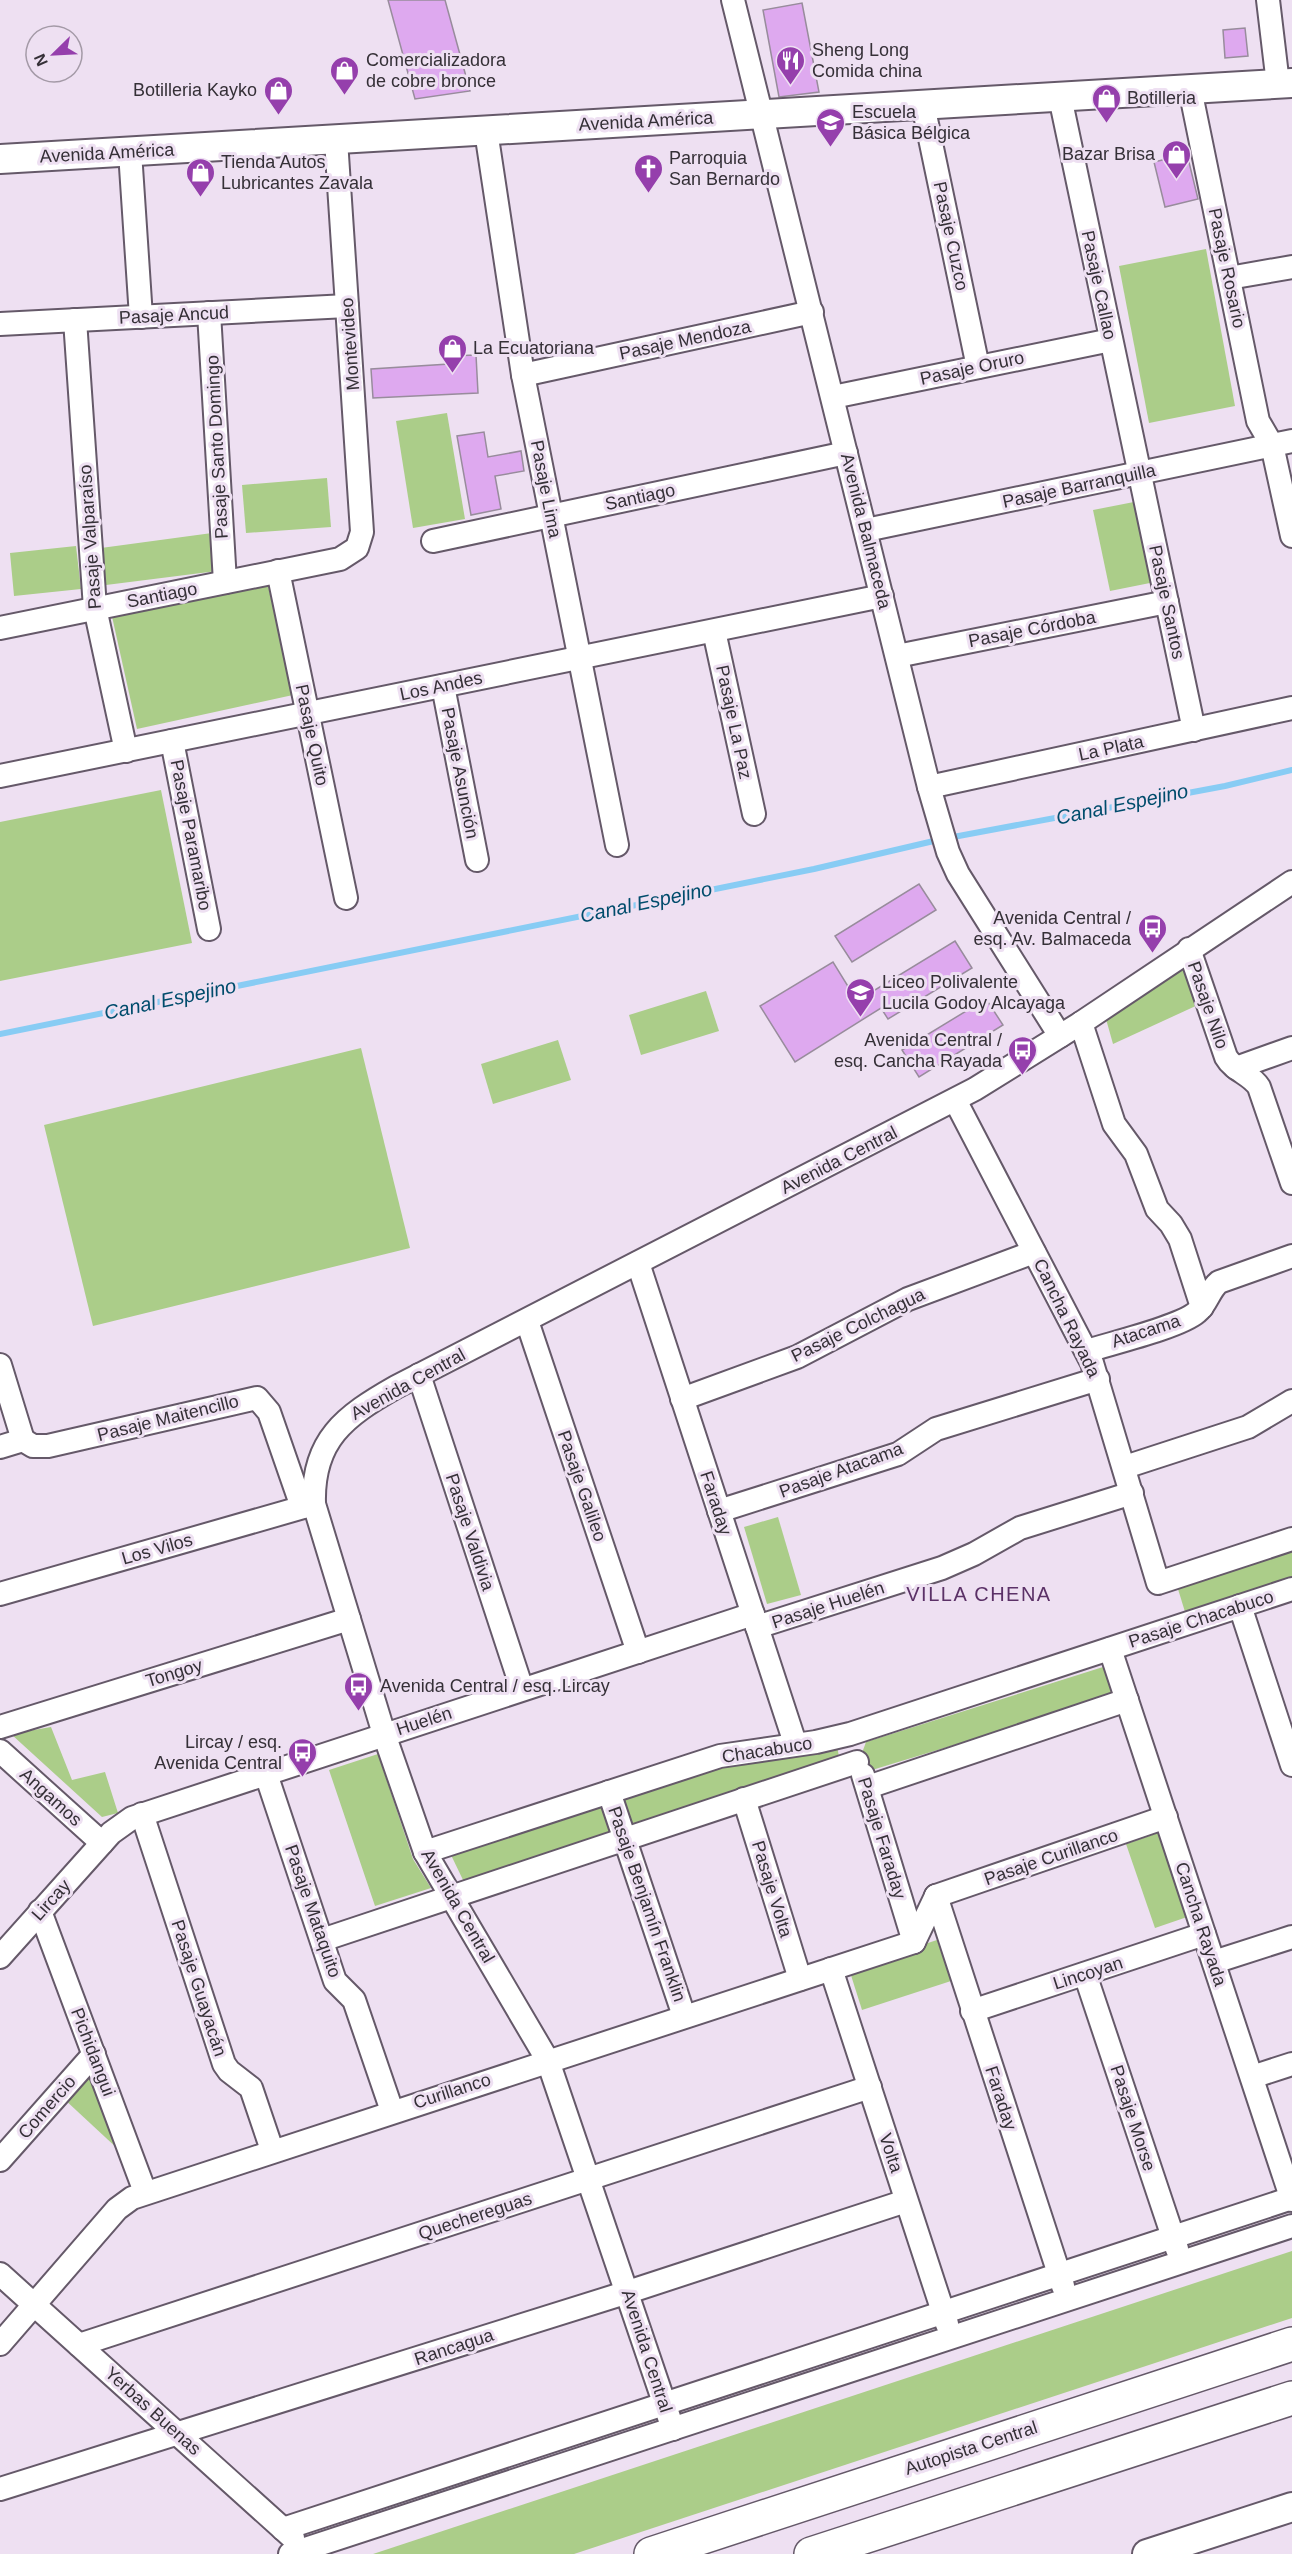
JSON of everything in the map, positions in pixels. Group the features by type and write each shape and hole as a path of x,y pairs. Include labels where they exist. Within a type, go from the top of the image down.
{"highway":[{"name":"Autopista Central","path":"651,2554 1292,2344"},
{"path":"811,2554 1292,2398"},
{"path":"849,2554 896,2526"}],"main road":[{"name":"Avenida América","path":"0,159 1285,83"},
{"path":"1147,2554 1292,2507"}],"street":[{"name":"Avenida Balmaceda","path":"733,0 929,787 948,852 964,885 1060,1036"},
{"path":"1268,0 1285,83"},
{"name":"Pasaje Rosario","path":"1190,89 1258,421 1282,443 1292,536"},
{"name":"Pasaje Callao","path":"1060,96 1139,473"},
{"name":"Pasaje Cuzco","path":"923,105 978,367"},
{"name":"Pasaje Lima","path":"486,131 523,375 617,845"},
{"name":"Montevideo","path":"336,140 362,532 357,548"},
{"path":"130,152 141,317"},
{"path":"1229,278 1292,267"},
{"name":"Pasaje Ancud","path":"0,324 347,306"},
{"name":"Pasaje Mendoza","path":"523,375 812,312"},
{"name":"Pasaje Santo Domingo","path":"209,313 225,582"},
{"name":"Pasaje Valparaíso","path":"75,320 95,608 126,751"},
{"name":"Pasaje Oruro","path":"833,397 1111,340"},
{"name":"Pasaje Barranquilla","path":"866,530 1282,443"},
{"name":"Santiago","path":"433,541 846,453"},
{"name":"Pasaje Santos","path":"1139,473 1194,730"},
{"name":"Santiago","path":"0,627 340,559 357,548"},
{"name":"Pasaje Quito","path":"278,571 346,898"},
{"name":"Los Andes","path":"0,776 882,596"},
{"name":"Pasaje Córdoba","path":"897,656 1167,602"},
{"name":"Pasaje La Paz","path":"714,630 754,814"},
{"name":"Pasaje Asunción","path":"443,686 477,860"},
{"name":"La Plata","path":"929,787 1292,708"},
{"name":"Pasaje Paramaribo","path":"172,741 209,929"},
{"name":"Avenida Central","path":"673,2429 590,2178 548,2061 425,1852 384,1734 349,1619 308,1505 318,1462 330,1437 339,1426 365,1404 955,1100 1081,1023 1292,882"},
{"name":"Pasaje Nilo","path":"1189,949 1226,1057 1236,1068 1254,1080 1259,1087 1292,1181"},
{"path":"1081,1023 1114,1124 1136,1154 1157,1209 1171,1224 1180,1239 1202,1308"},
{"path":"1236,1068 1292,1048"},
{"name":"Cancha Rayada","path":"955,1100 1087,1351 1098,1379 1158,1582 1292,1539"},
{"name":"Pasaje Colchagua","path":"682,1399 797,1357 908,1299 1034,1252"},
{"name":"Atacama","path":"1087,1351 1184,1320 1202,1308 1212,1288 1219,1282 1292,1256"},
{"name":"Faraday","path":"638,1263 795,1743"},
{"name":"Pasaje Galileo","path":"526,1321 638,1652"},
{"path":"0,1365 23,1440"},
{"name":"Pasaje Valdivia","path":"419,1375 522,1689"},
{"name":"Pasaje Atacama","path":"719,1511 898,1454 936,1429 1098,1379"},
{"name":"Pasaje Maitencillo","path":"0,1447 23,1440 33,1446 48,1446 257,1398 269,1412 308,1505"},
{"path":"1125,1467 1248,1427 1292,1401"},
{"name":"Pasaje Huelén","path":"755,1621 942,1568 974,1554 1020,1528 1132,1493"},
{"name":"Los Vilos","path":"0,1594 308,1505"},
{"name":"Pasaje Chacabuco","path":"1110,1649 1292,1589"},
{"path":"1240,1606 1292,1765"},
{"name":"Tongoy","path":"0,1727 349,1619"},
{"name":"Huelén","path":"102,1843 119,1825 142,1814 638,1652 755,1621"},
{"name":"Cancha Rayada","path":"1110,1649 1292,2199"},
{"name":"Chacabuco","path":"425,1852 720,1756 850,1734 1110,1649"},
{"path":"868,1787 1127,1700"},
{"name":"Pasaje Faraday","path":"850,1734 914,1942"},
{"name":"Angamos","path":"2,1758 102,1843"},
{"name":"Chacabuco","path":"322,1940 857,1762"},
{"name":"Pasaje Mataquito","path":"266,1774 335,1981 354,2000 392,2111"},
{"name":"Pasaje Benjamín Franklin","path":"609,1792 684,2016"},
{"name":"Pasaje Volta","path":"744,1799 800,1979"},
{"name":"Pasaje Guayacán","path":"142,1814 224,2064 228,2071 251,2088 272,2150"},
{"name":"Pasaje Curillanco","path":"936,1896 1166,1817"},
{"name":"Lircay","path":"0,1957 102,1843"},
{"path":"914,1942 936,1896"},
{"name":"Faraday","path":"936,1896 1067,2300"},
{"name":"Pichidangui","path":"40,1911 146,2192"},
{"name":"Lincoyan","path":"972,2012 1204,1934"},
{"path":"1214,1962 1292,1937"},
{"name":"Curillanco","path":"0,2344 117,2209 124,2202 146,2192 914,1942"},
{"name":"Volta","path":"831,1969 951,2338"},
{"name":"Pasaje Morse","path":"1085,1974 1181,2262"},
{"name":"Comercio","path":"0,2160 94,2054"},
{"path":"1252,2077 1292,2064"},
{"name":"Quechereguas","path":"79,2345 870,2087"},
{"path":"283,2529 942,2311 1292,2199"},
{"name":"Rancagua","path":"0,2489 628,2292 906,2201"},
{"path":"298,2552 1292,2226"},
{"name":"Yerbas Buenas","path":"0,2274 283,2529 298,2552"}],"green space":[{"path":"1206,249 1235,406 1149,423 1119,266"},
{"path":"447,413 465,519 413,528 396,421"},
{"path":"327,478 331,527 246,533 242,485"},
{"path":"1139,501 1155,582 1110,591 1093,510"},
{"path":"212,533 217,571 106,585 101,548"},
{"path":"76,546 81,589 14,596 10,553"},
{"path":"266,577 293,695 137,729 111,612"},
{"path":"161,790 192,943 0,981 0,822"},
{"path":"1185,962 1200,1004 1113,1044 1106,1019"},
{"path":"706,991 719,1031 641,1055 629,1015"},
{"path":"558,1040 571,1080 493,1104 481,1064"},
{"path":"361,1048 410,1248 93,1326 44,1125"},
{"path":"778,1517 801,1595 767,1604 744,1527"},
{"path":"1292,1549 1292,1579 1186,1615 1177,1586"},
{"path":"1103,1667 1118,1695 872,1770 862,1753 866,1742"},
{"path":"51,1727 72,1780 105,1772 118,1813 102,1817 11,1734"},
{"path":"836,1740 839,1757 633,1825 623,1797 699,1771"},
{"path":"378,1754 413,1859 431,1888 375,1906 329,1770"},
{"path":"603,1804 612,1832 464,1882 451,1855"},
{"path":"1161,1832 1190,1916 1155,1928 1126,1844"},
{"path":"937,1940 951,1981 862,2010 849,1969"},
{"path":"92,2064 133,2163 63,2098"},
{"path":"1292,2251 1292,2318 574,2554 373,2554"}],"building":[{"path":"388,0 445,0 470,91 415,99"},
{"path":"802,3 819,92 779,97 763,10"},
{"path":"1245,28 1248,56 1225,58 1223,30"},
{"name":"Bazar Brisa","path":"1187,154 1198,199 1165,207 1154,162"},
{"path":"476,355 478,393 373,398 371,369 449,364 449,356"},
{"path":"484,432 488,457 521,451 524,471 495,476 501,509 471,515 457,436"},
{"path":"919,884 936,910 852,962 835,936"},
{"path":"955,941 972,968 888,1019 881,1008 795,1062 760,1006 833,962 857,1001"},
{"path":"986,999 1003,1025 919,1077 902,1050"}],"waterway":[{"name":"Canal Espejino","path":"948,838 1225,786 1292,770"},
{"name":"Canal Espejino","path":"0,1034 814,869 938,840"}],"place":[{"name":"Sheng Long Comida china","path":"791,86"},
{"name":"Comercializadora de cobre bronce","path":"345,96"},
{"name":"Botilleria Kayko","path":"278,116"},
{"name":"Botilleria","path":"1106,124"},
{"name":"Escuela Básica Bélgica","path":"831,148"},
{"name":"Bazar Brisa","path":"1176,180"},
{"name":"Parroquia San Bernardo","path":"648,194"},
{"name":"Tienda Autos Lubricantes Zavala","path":"200,198"},
{"name":"La Ecuatoriana","path":"452,374"},
{"name":"Avenida Central / esq. Av. Balmaceda","path":"1152,954"},
{"name":"Liceo Polivalente Lucila Godoy Alcayaga","path":"861,1018"},
{"name":"Avenida Central / esq. Cancha Rayada","path":"1023,1076"},
{"name":"Avenida Central / esq. Lircay","path":"359,1712"},
{"name":"Lircay / esq. Avenida Central","path":"303,1778"}],"district":[{"name":"VILLA CHENA","path":"979,1594"}]}
